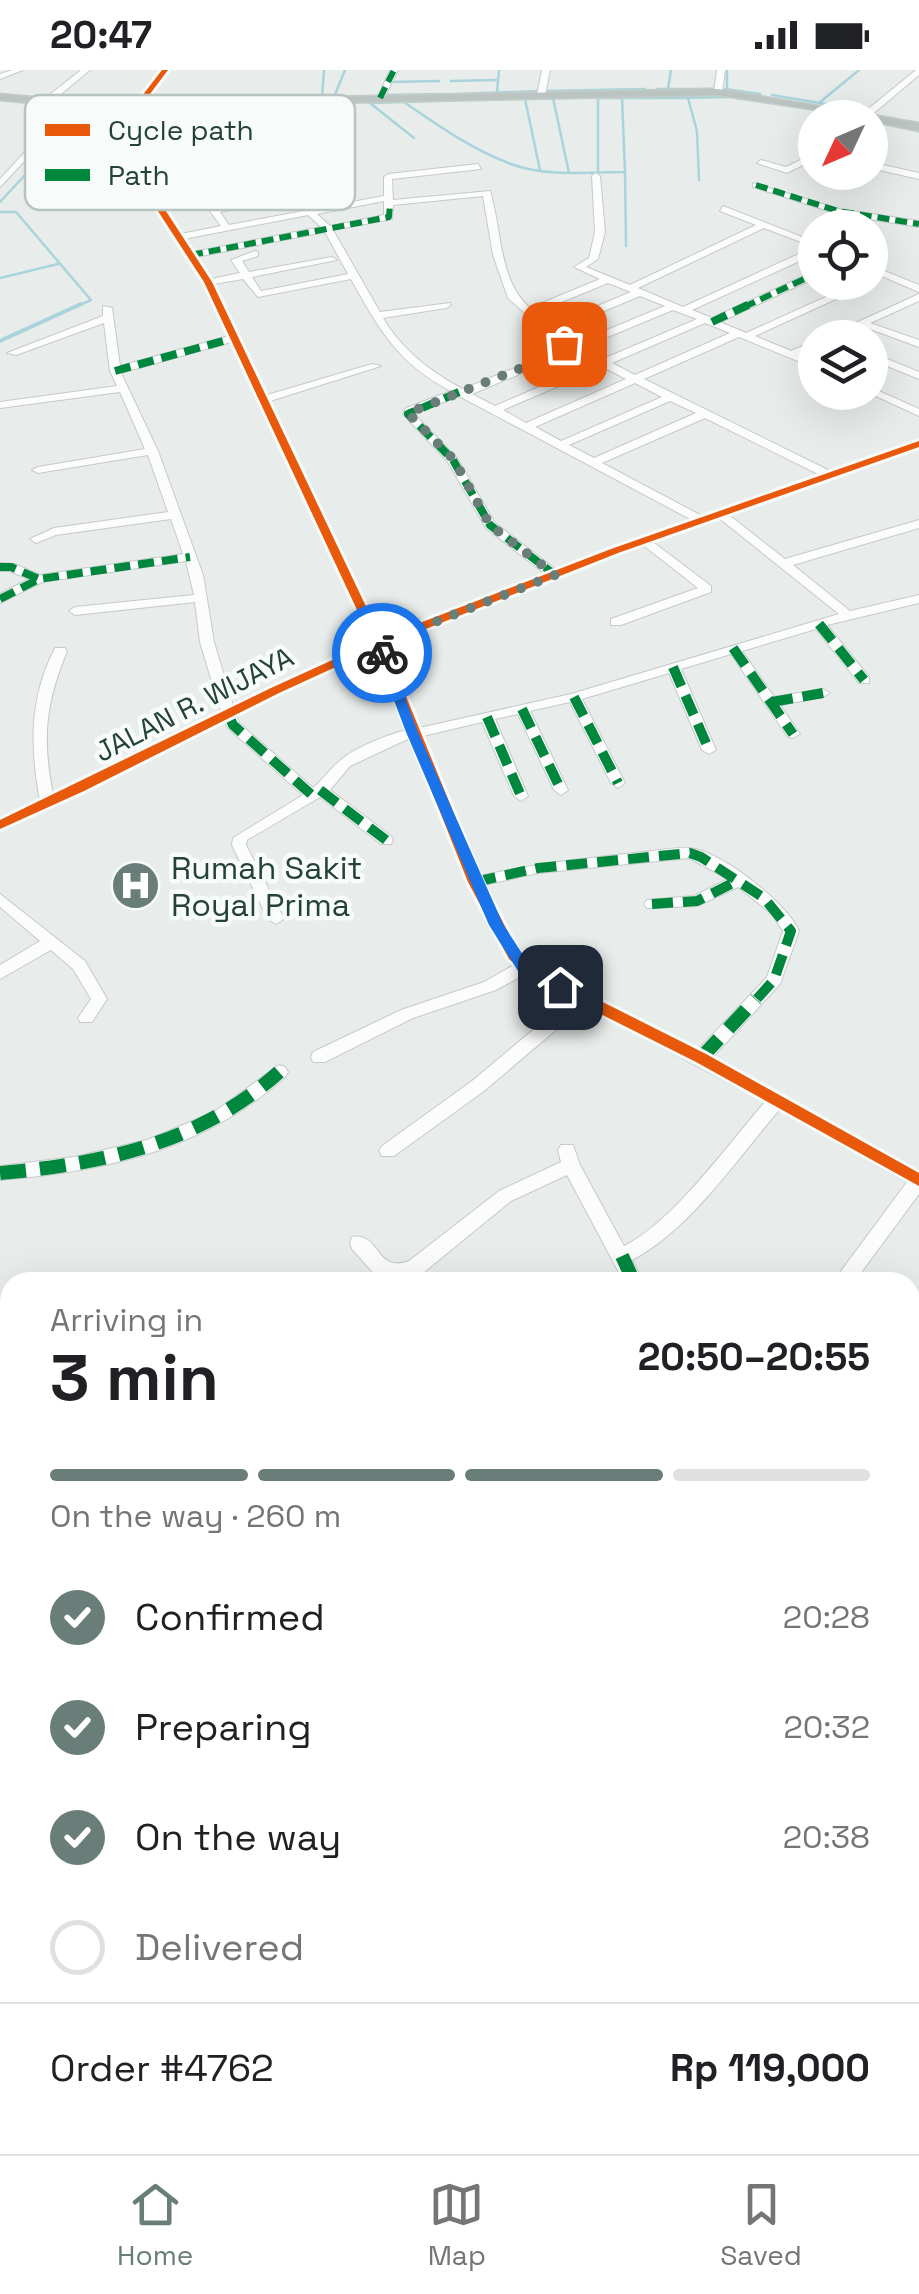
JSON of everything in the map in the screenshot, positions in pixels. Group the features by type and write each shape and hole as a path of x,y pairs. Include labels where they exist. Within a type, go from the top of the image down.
{"highway":[{"path":"355,99 718,92 798,105"},
{"path":"0,97 25,100"},
{"path":"888,121 919,127"}],"street":[{"path":"0,77 18,70"},
{"path":"55,95 86,70"},
{"path":"145,95 165,70"},
{"path":"380,98 394,70"},
{"path":"540,95 546,70"},
{"path":"718,92 721,70"},
{"path":"884,100 919,71"},
{"path":"0,184 25,157"},
{"path":"761,163 788,170 798,165"},
{"path":"191,255 389,217 388,177 478,167"},
{"path":"888,169 919,176"},
{"path":"596,176 600,232 594,259 579,267 798,358"},
{"path":"355,185 360,184"},
{"path":"756,185 838,212 919,224"},
{"path":"355,206 486,193 511,295 550,330 572,348 831,476"},
{"path":"159,210 208,282 379,644 475,882 505,941 524,968 701,1058 919,1180 850,1272"},
{"path":"214,210 227,228"},
{"path":"178,237 324,210"},
{"path":"723,210 798,241"},
{"path":"310,212 327,228 396,345 434,378 703,521"},
{"path":"550,330 764,226"},
{"path":"318,242 236,260 260,294 348,277"},
{"path":"555,575 490,525 454,460 408,413 754,278 798,256"},
{"path":"208,282 332,260"},
{"path":"888,276 919,289"},
{"path":"754,278 817,304"},
{"path":"529,312 606,280"},
{"path":"495,410 798,282"},
{"path":"869,320 919,297"},
{"path":"528,426 826,300"},
{"path":"376,316 446,305"},
{"path":"12,353 107,313 121,389 152,451 190,557 228,716 233,725 317,793 386,840"},
{"path":"888,333 919,344"},
{"path":"115,370 234,338"},
{"path":"792,355 798,352"},
{"path":"888,363 919,376"},
{"path":"263,400 376,366"},
{"path":"0,406 121,389"},
{"path":"563,444 670,396"},
{"path":"888,398 919,412"},
{"path":"595,462 704,414"},
{"name":"JALAN R. WIJAYA","path":"0,825 379,644 555,575 919,444"},
{"path":"38,470 152,451"},
{"path":"36,539 54,532 175,515"},
{"path":"722,515 848,615"},
{"path":"786,563 919,524"},
{"path":"616,622 707,589 646,542"},
{"path":"0,599 39,579 190,557"},
{"path":"0,566 11,566 39,579"},
{"path":"74,611 200,598"},
{"path":"276,918 239,845 240,838 317,793 345,763 412,732 574,697 848,615 919,599"},
{"path":"819,624 864,680"},
{"path":"733,648 793,734"},
{"path":"48,804 35,739 37,715 60,651"},
{"path":"673,667 709,750"},
{"path":"772,702 823,693"},
{"path":"574,697 618,783"},
{"path":"522,710 560,790"},
{"path":"487,717 522,796"},
{"path":"475,882 538,868 673,852 704,858 782,914 790,932 774,980 701,1058"},
{"path":"652,904 697,901 738,881"},
{"path":"0,899 79,966 95,987 99,998 86,1018"},
{"path":"0,973 50,943"},
{"path":"319,1057 407,1014 490,986 524,968"},
{"path":"388,1151 478,1086 582,998"},
{"path":"0,1172 37,1170 155,1145 259,1094 279,1072"},
{"path":"622,1256 640,1248 674,1214 777,1100"},
{"path":"403,1272 416,1268 505,1196 569,1158 629,1272"},
{"path":"360,1243 388,1272"}],"waterway":[{"path":"322,95 324,70"},
{"path":"335,95 345,70"},
{"path":"497,92 499,70"},
{"path":"668,89 671,70"},
{"path":"727,70 727,89"},
{"path":"823,100 859,70"},
{"path":"451,81 497,80"},
{"path":"390,82 439,81"},
{"path":"545,91 645,89"},
{"path":"657,89 668,89"},
{"path":"668,89 718,89"},
{"path":"727,89 760,94"},
{"path":"456,94 540,91"},
{"path":"384,95 443,94"},
{"path":"772,95 802,100"},
{"path":"355,97 380,96"},
{"path":"688,98 728,97"},
{"path":"548,98 553,98 569,172"},
{"path":"598,171 598,98 622,98"},
{"path":"622,98 688,98"},
{"path":"622,98 625,172"},
{"path":"688,98 697,131 699,180"},
{"path":"521,99 525,99 540,170"},
{"path":"404,102 455,100"},
{"path":"404,102 499,159 541,171 569,172"},
{"path":"404,102 370,103 414,138"},
{"path":"888,118 896,119"},
{"path":"569,172 625,172"},
{"path":"625,172 626,246"},
{"path":"0,202 25,175"},
{"path":"0,212 16,212 91,300 76,307"},
{"path":"0,278 58,264"},
{"path":"0,341 81,304"}],"marked path":[{"path":"380,98 394,70"},
{"path":"756,185 838,211 919,224"},
{"path":"191,255 389,217 390,203"},
{"path":"712,322 798,282"},
{"path":"115,371 234,338"},
{"path":"459,392 408,414 453,460 490,525 555,575"},
{"path":"0,599 39,579 190,557"},
{"path":"0,567 11,567 39,579"},
{"path":"819,624 864,680"},
{"path":"733,648 793,734"},
{"path":"673,667 709,750"},
{"path":"772,702 823,693"},
{"path":"574,697 618,783"},
{"path":"522,709 561,790"},
{"path":"229,716 233,725 313,796"},
{"path":"487,717 521,796"},
{"path":"320,790 386,840"},
{"path":"475,882 538,868 690,853 731,874 764,898 791,931 774,980 701,1058"},
{"path":"652,904 697,901 737,881"},
{"path":"0,1173 74,1165 186,1134 252,1096 279,1072"},
{"path":"622,1256 629,1272"}],"cycle path":[{"path":"146,95 165,70"},
{"path":"161,210 208,282 379,645 475,882 514,956 538,976 701,1058 919,1180"},
{"path":"0,825 388,639 614,551 919,444"}],"way so far":[{"path":"382,653 379,644 555,575 490,525 454,460 408,413 572,348 564,344"}],"place":[{"name":"Rumah Sakit Royal Prima","path":"136,886"}],"route":[{"path":"382,653 496,925 524,968 560,987"}]}
